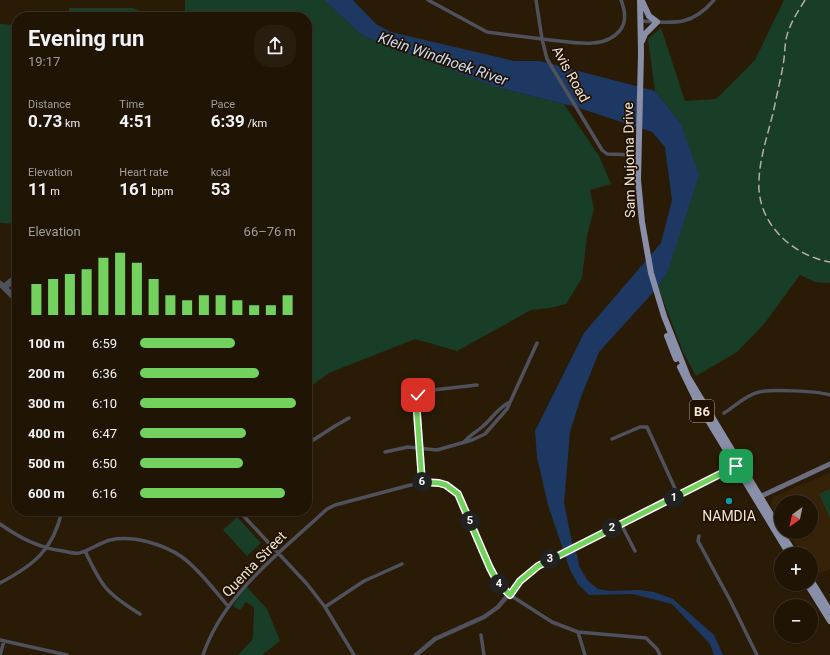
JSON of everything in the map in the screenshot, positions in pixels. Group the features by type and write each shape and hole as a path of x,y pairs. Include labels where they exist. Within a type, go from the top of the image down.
{"highway":[{"name":"Sam Nujoma Drive","path":"640,0 641,53 639,203 645,243 670,345 685,379 758,498 785,547"},
{"path":"640,0 649,16 658,22 645,34 641,53"},
{"name":"Sam Nujoma Drive","path":"758,498 774,522"},
{"path":"811,591 830,621"},
{"path":"818,591 830,611"}],"main road":[{"path":"758,498 830,464"}],"street":[{"name":"Avis Road","path":"428,0 487,32 542,39 547,59 602,150 607,154 639,155"},
{"path":"536,0 542,39 593,43 604,42 612,39 624,25 626,17 621,0"},
{"path":"641,21 673,22 695,18 714,0"},
{"path":"4,287 12,280"},
{"path":"0,282 12,296"},
{"path":"4,287 12,294"},
{"path":"386,452 401,448 437,450 485,434 500,417 509,402 537,343"},
{"path":"422,482 416,399 421,392 477,385"},
{"path":"724,413 759,392 819,393 830,395"},
{"path":"464,442 471,434 483,427 495,412 509,402"},
{"path":"495,412 498,413 500,417"},
{"path":"312,441 349,418"},
{"path":"612,438 640,427 647,427 678,495"},
{"path":"417,654 435,639 484,617 498,607 530,571 621,523 738,465"},
{"name":"Quenta Street","path":"203,655 228,606 278,552 327,509 335,505 422,482 446,485 458,494 490,568 498,583 510,595 552,622 578,632 646,638 657,649 660,655"},
{"path":"0,583 36,560 46,549 58,526 61,516"},
{"path":"244,516 278,552 325,607 354,655"},
{"path":"621,523 635,551"},
{"path":"0,524 17,536 46,549 73,553 85,551 110,540 118,539 141,540 162,547 172,551 190,563 228,606"},
{"path":"699,536 698,541 730,600 757,655"},
{"path":"85,551 104,587 112,596 140,614"},
{"path":"325,607 364,581 402,564"},
{"path":"578,632 585,655"},
{"path":"481,635 484,655"},
{"path":"0,655 2,640 67,655"}],"shaded area":[{"path":"830,473 830,569 818,574 818,547 798,547 792,539 818,539 818,495 778,495"},
{"path":"774,497 774,510 771,505"}],"green space":[{"path":"185,0 324,0 363,36 496,87 564,104 599,156 611,184 590,190 594,209 587,236 582,278 566,304 550,308 531,310 457,351 415,339 329,373 312,385 312,12 185,12"},
{"path":"784,0 830,0 830,283 815,282 800,275 764,324 737,352 696,376 683,352 658,287 668,271 680,122 655,91 648,39 661,28 685,101 716,99 755,60"},
{"path":"69,8 133,8 142,12 69,12"},
{"path":"0,24 12,25 12,224 0,223"},
{"path":"830,489 830,518 819,494"},
{"path":"237,517 261,543 247,556 223,530"},
{"path":"246,586 267,609 280,641 262,655 238,655 252,640 253,636 254,607 246,602 240,610 233,606"}],"water":[{"name":"Klein Windhoek River","path":"324,0 353,0 376,24 391,32 514,61 540,61 655,91 680,122 699,175 668,271 658,287 599,352 581,397 570,432 564,503 573,547 577,555 579,566 588,581 598,589 609,591 639,590 654,592 673,599 714,635 723,655 714,655 710,644 672,604 633,594 589,595 578,584 570,570 548,505 537,457 535,431 584,333 661,243 672,200 665,147 652,132 576,107 496,87 363,36"}],"railway":[{"path":"805,0 796,15 786,38 781,76 761,161 759,180 760,195 763,210 770,223 779,234 802,252 830,262"}],"place":[{"name":"NAMDIA","path":"729,501"}],"route":[{"path":"418,395 416,399 422,482 432,482 446,485 458,494 490,568 498,583 510,595 520,581 530,571 538,566 736,466"}]}
